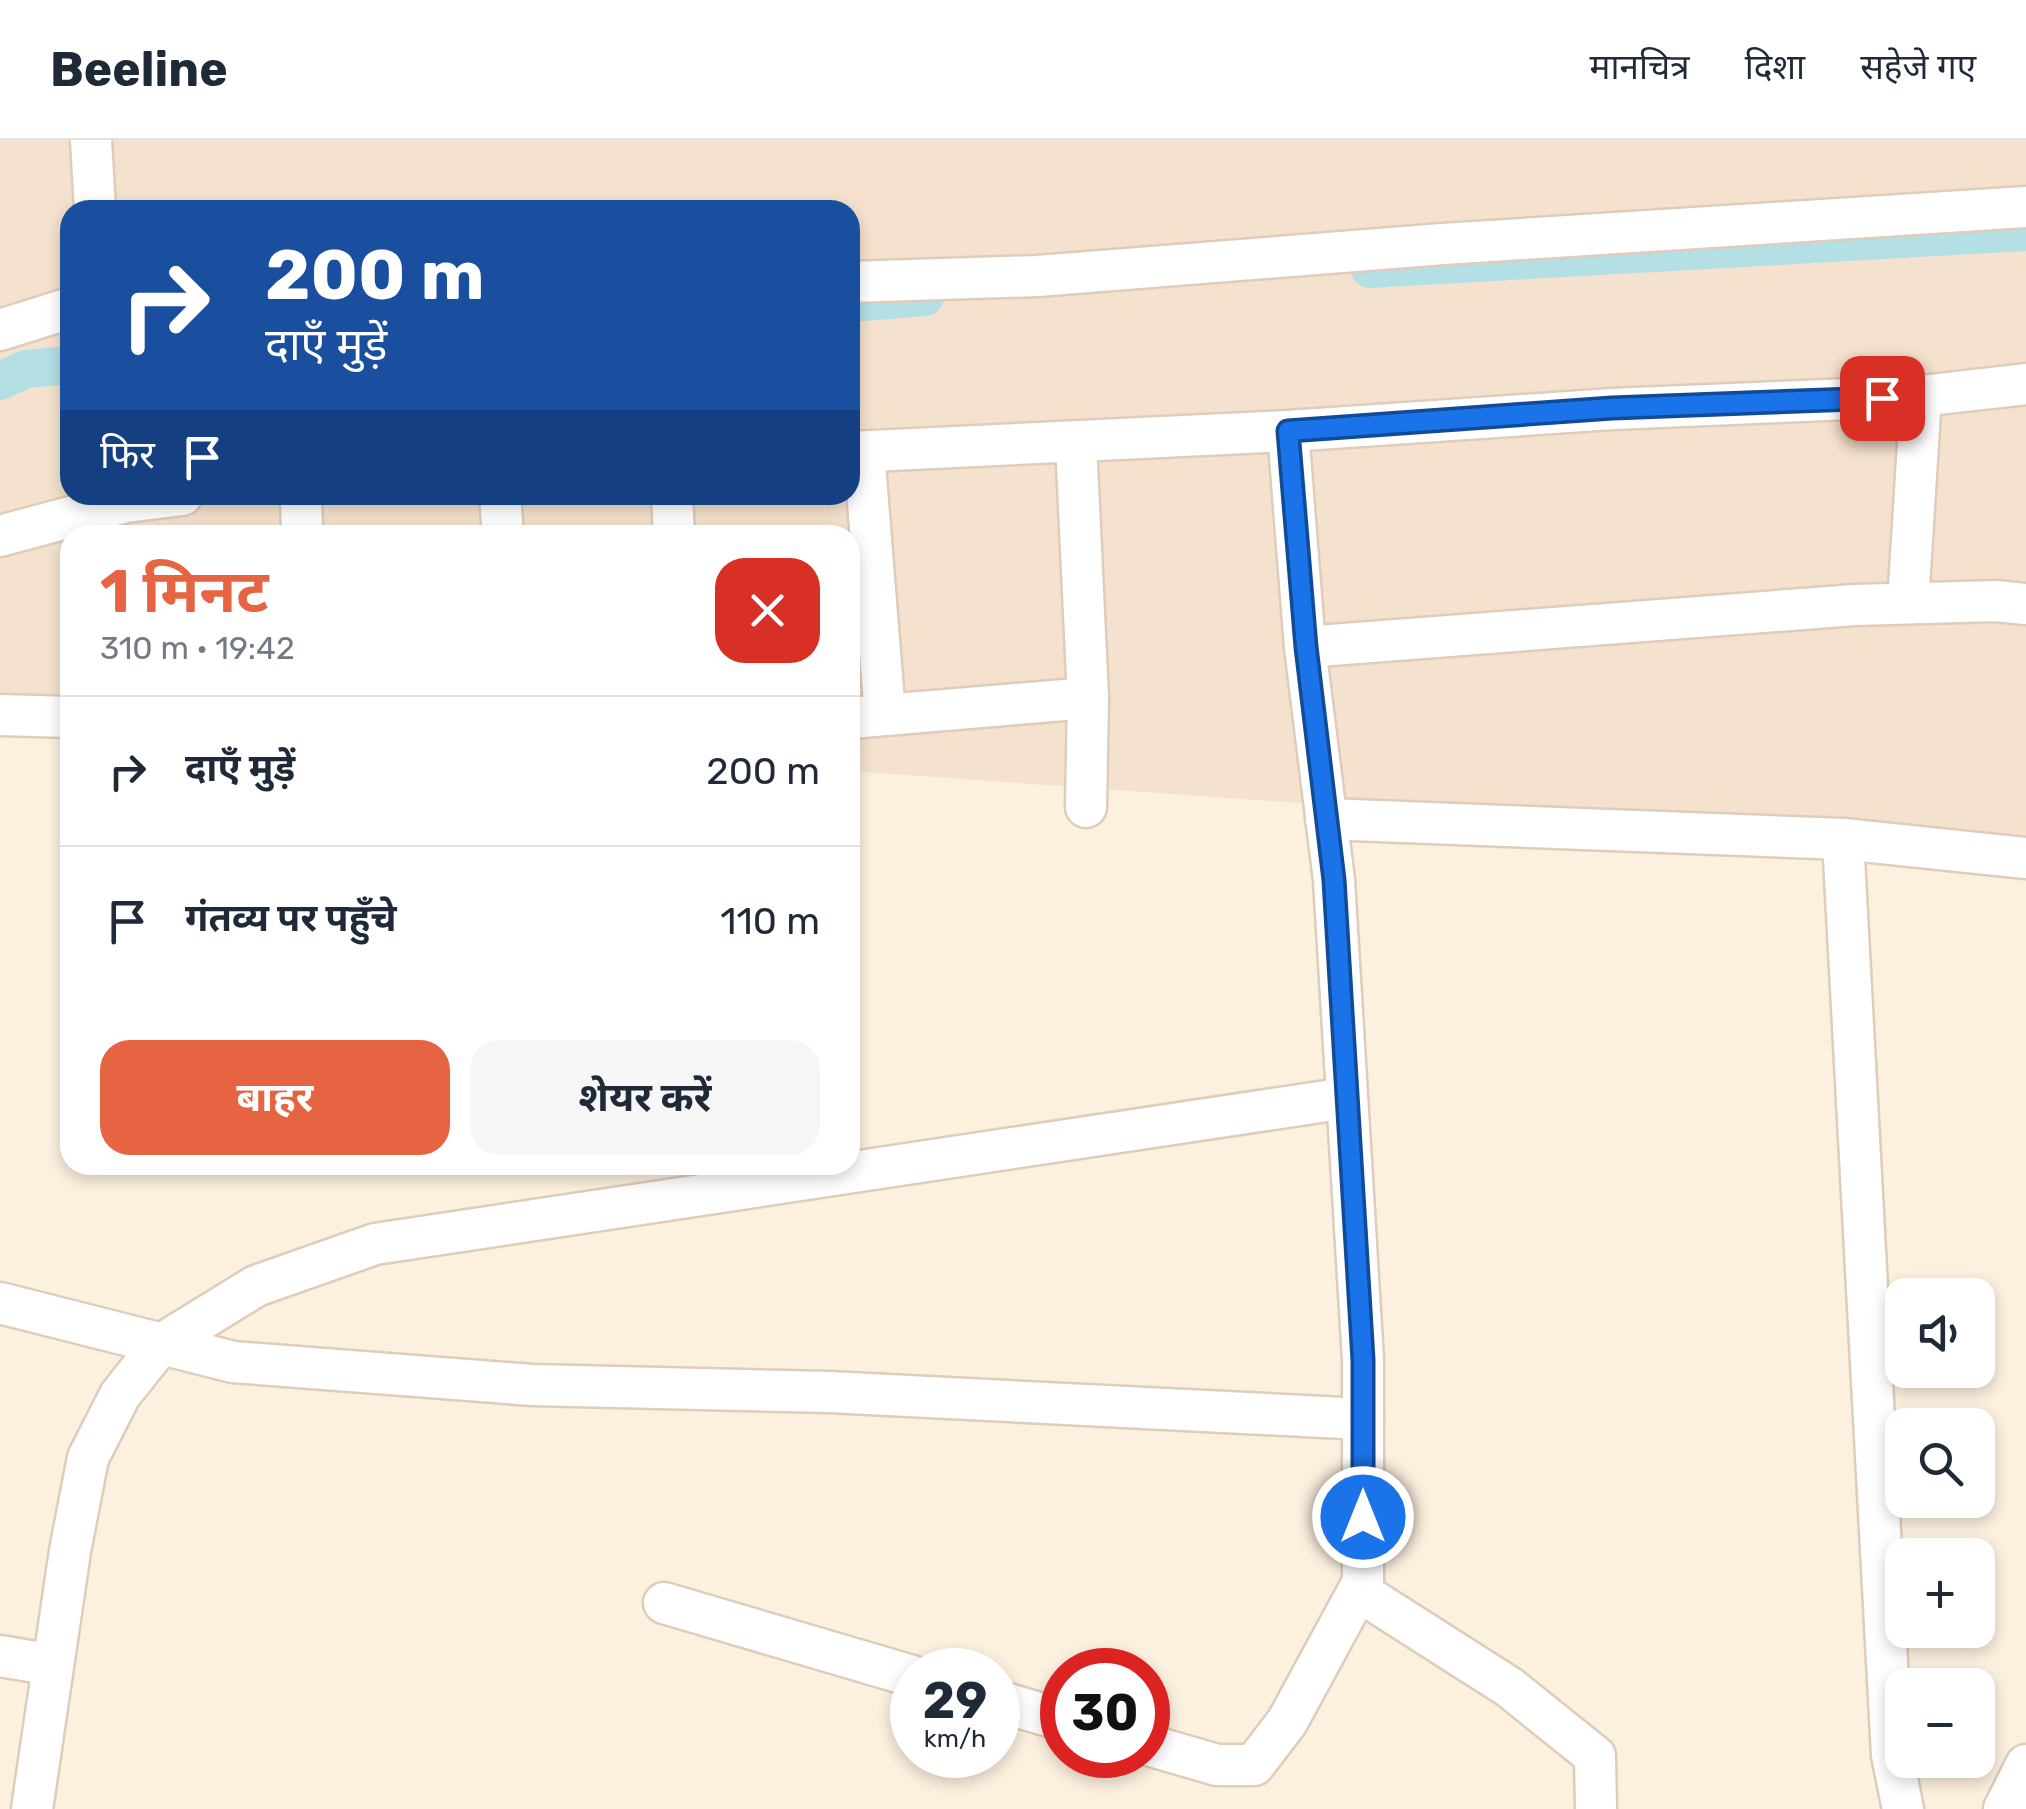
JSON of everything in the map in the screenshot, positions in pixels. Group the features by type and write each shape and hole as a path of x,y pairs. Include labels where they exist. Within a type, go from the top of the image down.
{"street":[{"path":"91,140 94,200"},
{"path":"860,282 1036,276 1443,244 2026,207"},
{"path":"0,330 60,311"},
{"path":"860,452 1288,431 1612,408 1921,396 2026,384"},
{"path":"1908,603 1921,396"},
{"path":"1288,431 1306,647 1334,880 1363,1360 1363,1594 1509,1687 1595,1756 1596,1809"},
{"path":"1076,442 1088,698 1086,807"},
{"path":"0,536 115,505"},
{"path":"860,531 867,716 1088,698"},
{"path":"1306,647 1908,603 1996,600 2026,604"},
{"path":"0,715 60,718"},
{"path":"1326,820 1843,839 2026,858"},
{"path":"1843,839 1892,1755 1903,1809"},
{"path":"860,1171 1346,1098"},
{"path":"32,1809 88,1458 120,1396 160,1346 256,1286 375,1244 834,1175"},
{"path":"0,1303 233,1362 532,1384 829,1392 1363,1419"},
{"path":"1170,1751 1217,1765 1254,1765 1287,1722 1363,1582"},
{"path":"664,1603 890,1670"},
{"path":"0,1656 53,1665"},
{"path":"2004,1809 2026,1765"}],"shaded area":[{"path":"0,140 2026,140 2026,855 860,772 860,525 60,525 60,715 0,711"}],"waterway":[{"path":"1370,269 2026,232"},
{"path":"860,302 925,297"},
{"path":"0,381 26,369 60,366"}],"route":[{"path":"1363,1517 1363,1360 1334,880 1306,647 1288,431 1612,408 1882,398"}]}
